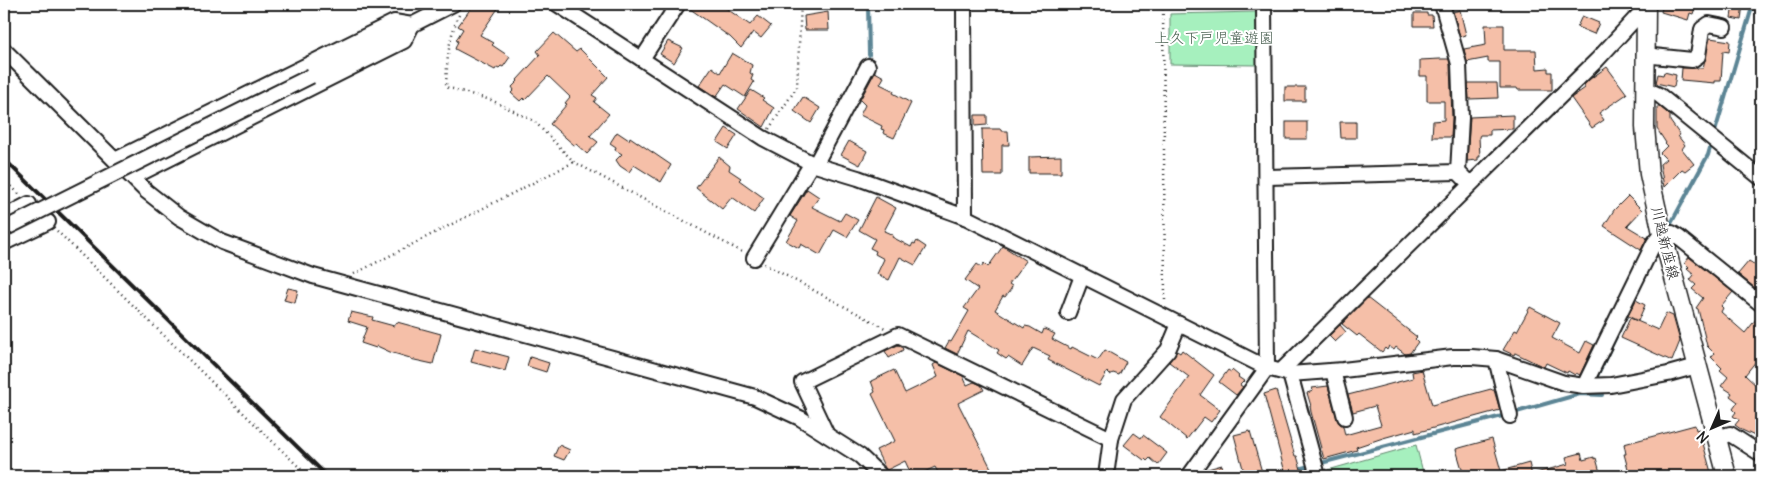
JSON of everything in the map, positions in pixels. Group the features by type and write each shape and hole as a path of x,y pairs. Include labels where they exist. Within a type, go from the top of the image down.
{"main road":[{"name":"川越新座線","path":"1646,5 1644,88 1649,174 1662,233 1727,476"}],"street":[{"path":"557,4 763,138 814,164 966,217 1268,368 1286,372 1333,371 1453,357 1496,359 1564,383 1584,386 1611,386 1697,366"},
{"path":"642,59 678,4"},
{"path":"964,4 966,217"},
{"path":"1189,476 1268,368 1264,4"},
{"path":"1442,4 1459,64 1461,118 1458,172 1470,185"},
{"path":"1286,372 1470,185 1597,60 1646,5"},
{"path":"4,228 412,26 456,8"},
{"path":"115,160 394,22 412,26"},
{"path":"1644,55 1692,60 1698,56 1702,29 1709,24 1724,26"},
{"path":"133,177 404,42 412,26"},
{"path":"4,50 146,191 180,217 222,242 313,276 755,397 800,418 860,456 881,476"},
{"path":"754,258 814,164 868,66"},
{"path":"1644,88 1659,95 1761,178"},
{"path":"1267,177 1458,172"},
{"path":"4,217 29,204"},
{"path":"4,243 48,222"},
{"path":"1584,386 1654,243 1662,233 1672,233 1678,237 1761,304"},
{"path":"1068,313 1082,276"},
{"path":"1106,476 1111,438 1124,399 1168,350 1179,324"},
{"path":"827,435 802,382 898,335 1048,410 1111,438"},
{"path":"1496,359 1510,416"},
{"path":"1333,371 1345,417"},
{"path":"1286,372 1318,476"},
{"path":"1716,438 1730,434 1761,454"}],"path":[{"path":"4,10 17,4"},
{"path":"763,138 796,88 800,4"},
{"path":"1163,4 1165,317"},
{"path":"456,8 448,51 446,87 491,100 534,121 574,162 898,335"},
{"path":"337,282 574,162"},
{"path":"4,179 29,204"},
{"path":"48,222 308,476"}],"green space":[{"name":"上久下戸児童遊園","path":"1256,12 1257,65 1170,64 1170,14"},
{"path":"1416,445 1424,476 1329,476 1328,470"}],"building":[{"path":"474,4 501,4 480,35 494,43 492,45 510,57 503,67 497,67 495,70 455,49 458,41 456,40 463,29 458,26"},
{"path":"687,4 720,4 750,25 758,16 771,26 761,38 753,32 741,48 730,37 686,6"},
{"path":"1663,4 1696,4 1693,14 1690,13 1688,20 1661,12"},
{"path":"1733,4 1743,4 1741,20 1731,18"},
{"path":"1460,10 1466,35 1460,37 1453,12"},
{"path":"828,12 829,30 805,30 804,16"},
{"path":"1414,13 1432,15 1433,26 1414,26"},
{"path":"1582,16 1599,23 1594,34 1577,27"},
{"path":"1485,25 1504,25 1504,50 1536,50 1537,69 1548,68 1548,72 1552,72 1552,90 1500,88 1500,62 1488,62 1488,58 1467,62 1464,49 1486,45"},
{"path":"554,33 576,52 580,49 608,77 592,95 597,98 594,102 609,114 590,136 598,142 587,154 550,124 567,104 565,103 570,97 548,76 525,100 523,98 520,101 511,93 514,90 512,87 517,80 540,55 537,51"},
{"path":"1710,38 1730,41 1729,52 1723,51 1721,81 1715,81 1715,83 1681,80 1682,68 1703,68"},
{"path":"668,41 683,48 674,63 660,54"},
{"path":"732,53 752,65 750,73 753,75 751,80 754,82 745,97 725,84 716,97 699,86 712,67 720,73"},
{"path":"1449,59 1451,137 1432,137 1433,121 1444,120 1444,101 1427,101 1427,76 1420,76 1420,60"},
{"path":"1607,67 1627,94 1599,113 1604,120 1592,128 1571,98 1585,88 1584,85 1590,79"},
{"path":"875,72 884,77 880,84 911,103 894,138 883,133 882,126 860,115 865,105 860,100"},
{"path":"1664,72 1676,75 1674,87 1656,83 1658,74 1663,75"},
{"path":"1468,83 1497,83 1498,98 1469,99"},
{"path":"1285,87 1305,87 1305,101 1285,101"},
{"path":"751,90 764,98 762,100 774,108 764,127 738,109"},
{"path":"803,97 820,108 811,123 794,111"},
{"path":"1657,107 1660,107 1670,115 1670,121 1685,145 1682,149 1694,164 1685,171 1682,169 1664,187 1660,164 1666,159 1660,153 1667,146 1657,129"},
{"path":"975,115 987,115 987,125 975,126"},
{"path":"1513,115 1513,129 1490,130 1490,135 1480,135 1480,157 1478,157 1478,160 1467,161 1470,117"},
{"path":"1286,122 1307,122 1307,139 1286,139"},
{"path":"1340,122 1356,122 1356,138 1341,138"},
{"path":"726,128 737,135 728,149 717,142"},
{"path":"982,129 1008,131 1009,145 1002,145 1002,175 983,175"},
{"path":"617,132 629,140 630,137 671,165 661,182 634,165 629,172 620,166 616,160 622,154 615,150 616,147 610,143"},
{"path":"849,141 867,151 860,165 841,155"},
{"path":"1061,156 1061,173 1029,173 1029,157"},
{"path":"719,157 730,166 729,170 741,178 739,180 764,198 754,213 732,197 722,209 696,188"},
{"path":"807,189 819,197 812,207 840,221 845,213 858,220 847,237 834,230 820,255 801,244 799,248 786,241 798,221 790,216"},
{"path":"1628,196 1642,210 1627,226 1647,238 1641,250 1604,226 1614,210"},
{"path":"876,197 896,208 884,231 911,247 917,241 926,247 915,265 900,257 889,280 877,274 884,259 875,254 876,251 870,248 875,239 859,230"},
{"path":"1003,246 1026,261 1009,284 1012,286 1011,289 1005,297 1003,296 995,310 1024,328 1025,326 1030,327 1042,334 1044,329 1055,334 1052,339 1098,360 1105,350 1126,362 1119,375 1113,373 1110,375 1107,372 1099,386 1048,360 1050,356 1033,348 1022,366 1008,357 1006,359 997,353 999,350 968,331 957,354 945,348 949,341 951,342 969,311 964,308 978,289 965,280 977,264 981,267 984,263 988,267"},
{"path":"1689,257 1733,292 1721,306 1723,308 1721,312 1745,333 1761,313 1761,355 1745,375 1761,390 1761,439 1735,425 1739,420 1733,416 1736,412 1733,409 1738,402 1730,396 1732,393 1721,386 1728,377 1720,370 1722,368 1711,357 1714,353 1707,346 1698,309 1696,308 1703,298 1692,289 1696,285 1690,280 1694,275 1687,269 1689,267 1685,263"},
{"path":"1749,261 1761,269 1761,293 1738,274"},
{"path":"288,288 298,290 295,303 284,300"},
{"path":"1367,298 1417,337 1415,339 1418,342 1410,353 1405,354 1396,347 1394,350 1389,346 1387,350 1385,348 1382,352 1359,334 1357,336 1342,324"},
{"path":"1636,300 1645,305 1638,321 1628,316"},
{"path":"1530,307 1560,323 1552,338 1580,353 1586,341 1594,345 1580,375 1576,373 1575,375 1568,371 1567,373 1546,363 1544,367 1515,353 1514,355 1503,350 1515,330 1517,331"},
{"path":"351,312 373,317 372,320 394,326 397,322 441,334 433,364 410,359 377,346 376,348 361,343 367,327 348,321"},
{"path":"1666,313 1673,316 1680,341 1672,361 1621,338 1630,318 1658,330"},
{"path":"1340,325 1346,332 1335,342 1329,336"},
{"path":"898,345 903,350 889,358 885,351"},
{"path":"475,348 509,357 505,371 471,362"},
{"path":"1182,350 1214,375 1200,395 1220,410 1211,422 1204,417 1187,439 1160,417 1189,377 1169,362 1177,351 1180,353"},
{"path":"530,357 549,363 546,372 527,366"},
{"path":"936,363 963,376 967,385 974,382 981,385 984,390 958,403 995,476 940,476 935,467 912,476 905,461 887,470 885,468 876,450 895,441 872,394 875,392 871,381 894,370 905,393 938,377 933,365"},
{"path":"1228,370 1231,372 1232,370 1244,381 1240,385 1243,387 1236,395 1219,382"},
{"path":"1422,370 1432,405 1491,389 1494,390 1500,410 1415,433 1415,429 1356,447 1357,450 1324,459 1307,393 1313,391 1312,388 1328,386 1337,419 1343,426 1345,435 1381,425 1375,406 1353,412 1348,395 1413,378 1412,372"},
{"path":"1276,390 1295,456 1297,456 1303,476 1286,476 1264,394"},
{"path":"1695,425 1696,430 1699,429 1712,476 1630,476 1624,454 1626,454 1624,444"},
{"path":"1250,431 1262,472 1245,476 1234,435"},
{"path":"1134,433 1141,438 1143,435 1167,453 1158,465 1150,458 1147,461 1144,460 1124,445"},
{"path":"1492,439 1501,471 1529,463 1532,476 1464,476 1456,449"},
{"path":"559,445 570,450 564,460 554,456"},
{"path":"1581,453 1583,460 1596,458 1601,476 1536,476 1536,473 1568,464 1566,457"},
{"path":"1222,465 1225,476 1200,476 1204,470"}],"waterway":[{"path":"868,4 869,55"},
{"path":"1714,135 1753,4"},
{"path":"1668,229 1708,155 1712,141"},
{"path":"1597,382 1596,378 1639,289"},
{"path":"1513,413 1580,394 1602,395 1599,388"},
{"path":"1298,469 1506,415"},
{"path":"1271,476 1289,472"}],"railway":[{"path":"4,159 327,476"}]}
